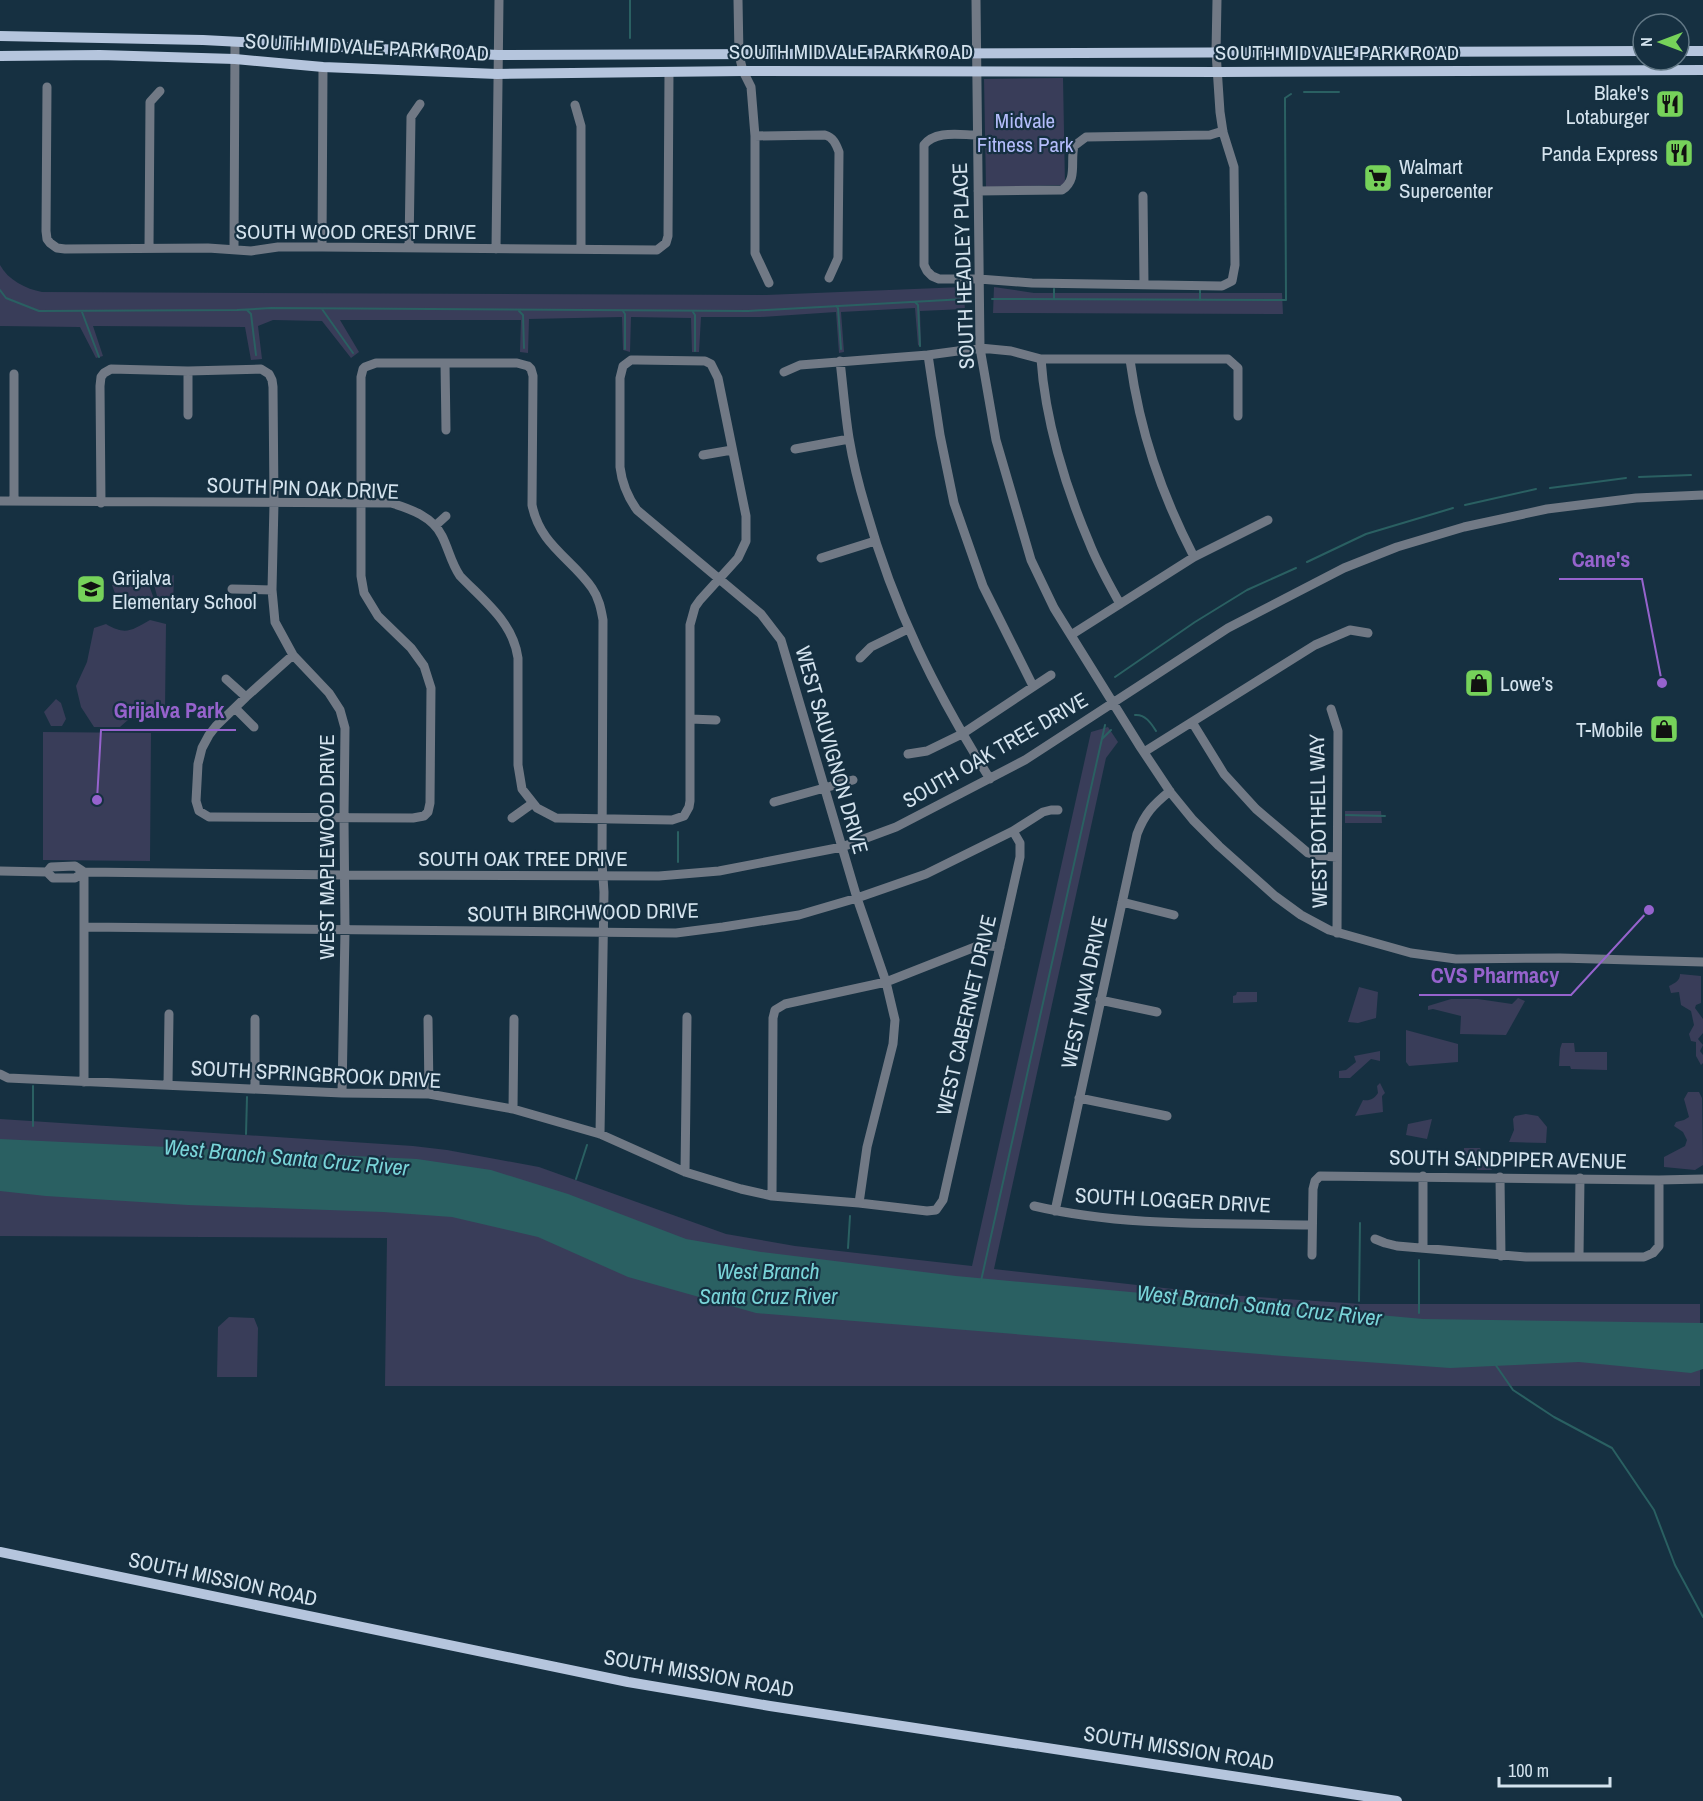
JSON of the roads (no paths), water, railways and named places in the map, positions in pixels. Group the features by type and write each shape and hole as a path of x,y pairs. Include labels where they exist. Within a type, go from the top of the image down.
{"main road":[{"name":"SOUTH MIDVALE PARK ROAD","path":"0,36 236,42 497,65 669,72 741,63 976,52 1217,62 1648,71 1703,69"},
{"name":"SOUTH MIDVALE PARK ROAD","path":"0,56 235,59 323,67 741,63 976,70 1631,51"},
{"name":"SOUTH MISSION ROAD","path":"0,1552 628,1682 770,1706 1397,1801"}],"street":[{"path":"496,249 499,0"},
{"path":"738,0 741,63 751,87 755,136 755,254 768,283"},
{"name":"SOUTH HEADLEY PLACE","path":"976,0 980,348 996,441 1030,560 1054,608 1143,752 1170,791 1193,820 1275,896 1301,915 1337,933 1411,953 1456,959 1560,958 1703,962"},
{"path":"977,135 939,135 929,139 924,145 924,265 932,276 939,279 1032,283 1221,286 1232,281 1235,265 1234,167 1220,112 1217,0"},
{"path":"234,249 236,42"},
{"path":"322,247 323,67"},
{"name":"SOUTH WOOD CREST DRIVE","path":"47,87 46,231 49,245 57,248 251,251 278,247 657,250 663,246 669,236 669,72"},
{"path":"149,248 150,102 160,91"},
{"path":"409,248 411,117 420,104"},
{"path":"575,105 581,126 581,248"},
{"path":"978,191 1062,190 1071,181 1073,175 1074,146 1086,137 1210,135 1223,131"},
{"path":"755,136 825,135 837,145 839,152 838,258 829,278"},
{"path":"1143,196 1144,284"},
{"path":"784,372 800,365 928,355 980,348 1011,351 1041,359 1228,359 1238,368 1238,417"},
{"path":"928,355 939,435 954,503 983,586 1033,686"},
{"path":"1041,359 1048,411 1064,473 1089,543 1119,604"},
{"name":"WEST SAUVIGNON DRIVE","path":"732,450 718,378 712,361 631,360 621,364 620,467 625,491 637,510 762,614 782,640 857,898 886,982 895,1020 893,1044 867,1147 859,1203"},
{"path":"1130,360 1134,394 1150,454 1173,516 1194,557"},
{"path":"840,361 849,439 875,541 908,630 962,734 990,779"},
{"path":"445,363 446,430"},
{"path":"293,656 216,726 202,748 196,780 198,813 209,817 426,818 430,804 431,688 424,666 411,648 378,616 364,593 361,576 362,364 530,364 533,376 533,513 545,537 593,590 600,605 603,620 604,932 600,1134"},
{"name":"WEST MAPLEWOOD DRIVE","path":"188,371 261,369 271,373 273,382 272,590 275,622 293,656 329,693 340,710 345,728 342,1093"},
{"path":"100,503 102,370 188,371 188,415"},
{"path":"14,374 14,501"},
{"path":"795,449 849,439"},
{"path":"512,818 533,804 555,818 672,820 686,818 690,801 690,625 695,608 738,558 746,541 746,516 732,450 703,456"},
{"name":"SOUTH OAK TREE DRIVE","path":"0,872 47,872 53,878 75,878 84,872 659,876 719,871 842,847 896,827 1025,760 1228,628 1344,568 1396,547 1464,526 1547,509 1636,498 1703,495"},
{"name":"SOUTH PIN OAK DRIVE","path":"0,501 391,504 407,508 427,518 442,536 455,568 505,623 514,640 518,658 518,765 522,789 533,804"},
{"path":"435,526 446,516"},
{"path":"1071,635 1194,557 1268,519"},
{"path":"821,558 875,541"},
{"path":"231,589 272,590"},
{"path":"860,658 871,647 908,630"},
{"path":"1143,752 1315,645 1350,630 1368,633"},
{"path":"908,754 927,751 962,734 1051,675"},
{"path":"226,679 246,697"},
{"path":"235,708 254,727"},
{"name":"WEST BOTHELL WAY","path":"1331,709 1338,731 1337,933"},
{"path":"690,719 716,720"},
{"path":"1192,722 1224,774 1256,809 1308,853 1337,857"},
{"path":"774,802 853,780"},
{"name":"WEST NAVA DRIVE","path":"1055,1211 1137,834 1150,809 1170,791"},
{"name":"SOUTH BIRCHWOOD DRIVE","path":"84,927 676,933 799,915 857,898 926,874 1013,831 1043,812 1058,810"},
{"name":"WEST CABERNET DRIVE","path":"938,1209 943,1200 1021,849 1013,831"},
{"path":"84,872 84,1082"},
{"path":"1122,902 1174,915"},
{"path":"772,1196 774,1009 785,1004 886,982 980,945 1000,947"},
{"path":"1100,1000 1157,1012"},
{"path":"168,1085 169,1014"},
{"path":"685,1172 687,1017"},
{"path":"255,1018 255,1088"},
{"path":"428,1018 429,1094"},
{"path":"513,1108 514,1019"},
{"name":"SOUTH SPRINGBROOK DRIVE","path":"0,1074 8,1078 84,1082 342,1093 429,1094 513,1108 600,1134 685,1172 741,1189 772,1196 927,1211 938,1209"},
{"path":"1079,1098 1167,1116"},
{"name":"SOUTH SANDPIPER AVENUE","path":"1312,1225 1313,1189 1315,1181 1320,1176 1703,1179"},
{"path":"1423,1176 1423,1248"},
{"path":"1500,1177 1501,1256"},
{"path":"1579,1256 1580,1178"},
{"path":"1375,1239 1385,1243 1501,1256 1644,1257 1655,1255 1659,1244 1659,1180"},
{"name":"SOUTH LOGGER DRIVE","path":"1034,1206 1094,1217 1165,1222 1312,1225"},
{"path":"1312,1225 1312,1255"}],"water":[{"name":"West Branch Santa Cruz River","path":"0,1139 417,1159 491,1170 568,1194 686,1239 761,1252 956,1276 1423,1319 1703,1323 1703,1369 1691,1373 1579,1362 1450,1368 756,1313 628,1277 538,1237 452,1217 383,1212 188,1205 0,1191"}],"waterway":[{"path":"630,0 630,38"},
{"path":"1304,92 1339,92"},
{"path":"992,299 1286,300 1285,98 1291,94"},
{"path":"1054,289 1054,299"},
{"path":"1200,289 1200,300"},
{"path":"0,290 6,298 39,311 271,308 748,311 965,299"},
{"path":"915,302 918,305 920,346"},
{"path":"836,306 841,349"},
{"path":"322,309 353,353"},
{"path":"247,310 251,314 256,355"},
{"path":"519,311 523,315 524,348"},
{"path":"623,311 625,314 625,349"},
{"path":"82,312 99,357"},
{"path":"693,312 695,315 695,351"},
{"path":"1639,477 1691,475"},
{"path":"1550,488 1626,478"},
{"path":"1465,505 1536,489"},
{"path":"1307,562 1366,534 1453,508"},
{"path":"1115,677 1195,622 1247,590 1296,568"},
{"path":"1135,715 1145,718 1156,731"},
{"path":"981,1281 1105,725"},
{"path":"1102,739 1111,730"},
{"path":"1346,815 1385,816"},
{"path":"678,832 678,862"},
{"path":"33,1086 33,1126"},
{"path":"246,1134 247,1097"},
{"path":"576,1179 587,1145"},
{"path":"848,1248 850,1216"},
{"path":"1359,1301 1360,1223"},
{"path":"1419,1260 1419,1313"},
{"path":"1495,1364 1513,1390 1554,1417 1612,1448 1654,1510 1675,1565 1703,1617"}],"place":[{"name":"Blake's Lotaburger","path":"1670,104"},
{"name":"Panda Express","path":"1679,153"},
{"name":"Walmart Supercenter","path":"1378,178"},
{"name":"Grijalva Elementary School","path":"91,589"},
{"name":"Lowe’s","path":"1479,683"},
{"name":"Cane's","path":"1662,683"},
{"name":"T-Mobile","path":"1664,729"},
{"name":"Grijalva Park","path":"97,800"},
{"name":"CVS Pharmacy","path":"1649,910"}],"park label":[{"name":"Midvale Fitness Park","path":"1025,132"}]}
